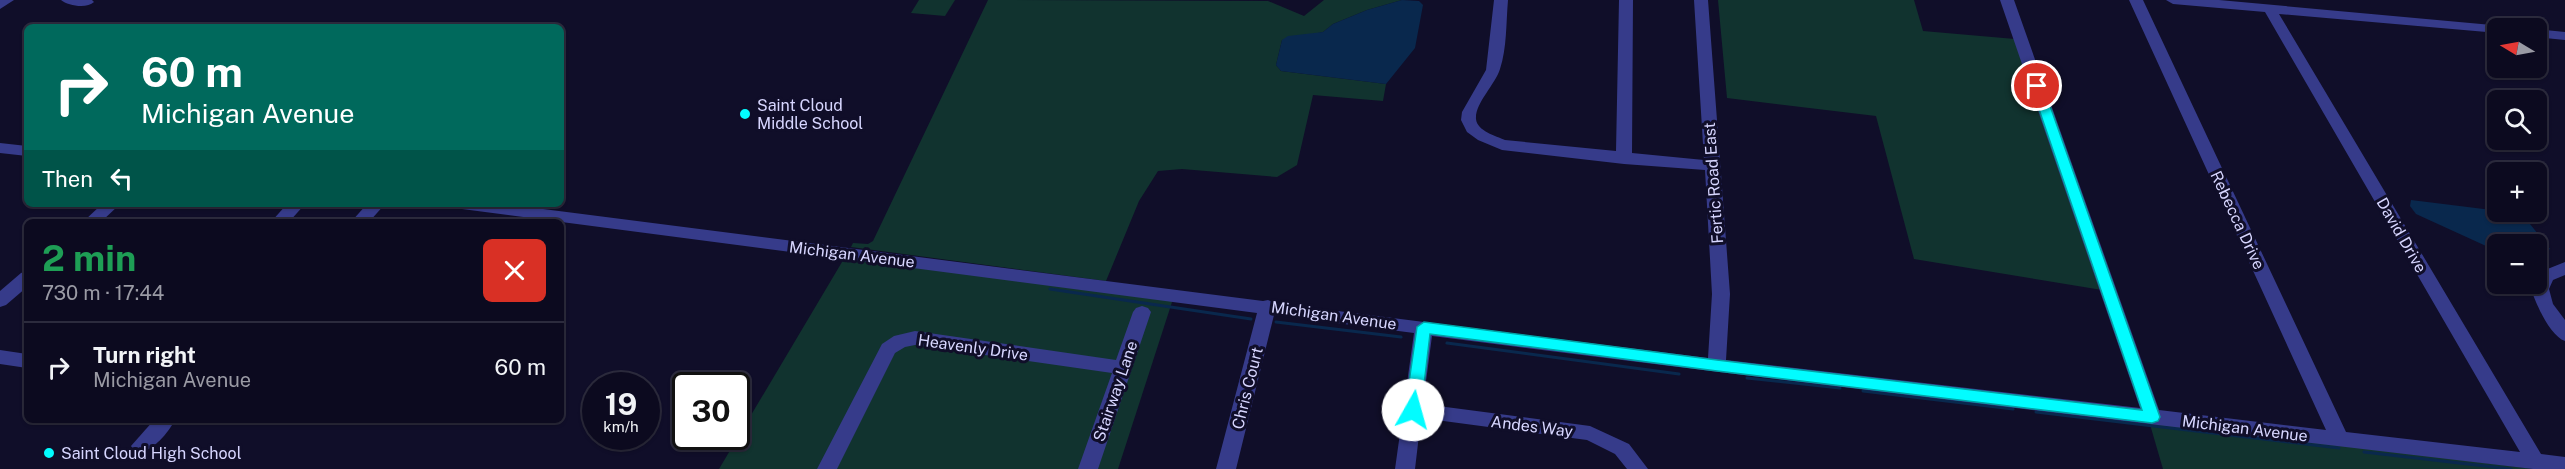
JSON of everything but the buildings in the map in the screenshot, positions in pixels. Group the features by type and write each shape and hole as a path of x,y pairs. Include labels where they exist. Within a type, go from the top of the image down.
{"street":[{"path":"0,5 7,0"},
{"path":"68,0 87,2"},
{"path":"1501,0 1493,68 1489,80 1469,111 1470,121 1485,139 1502,145 1632,160 1668,170 1713,172"},
{"path":"1626,0 1632,160"},
{"name":"Fertic Road East","path":"1701,0 1721,294 1717,366"},
{"path":"2007,0 2152,417"},
{"name":"Rebecca Drive","path":"2136,0 2340,439"},
{"path":"2172,0 2487,28"},
{"name":"David Drive","path":"2270,8 2535,461"},
{"path":"2547,34 2565,36"},
{"path":"0,148 24,151"},
{"path":"94,219 108,207"},
{"path":"282,219 294,207"},
{"path":"362,219 374,207"},
{"name":"Michigan Avenue","path":"486,207 1268,306 1717,366 2565,465"},
{"path":"2565,268 2547,276 2540,289 2545,305 2565,334"},
{"path":"0,301 24,280"},
{"name":"Chris Court","path":"1226,469 1268,306"},
{"name":"Stairway Lane","path":"1088,469 1142,312"},
{"path":"1405,469 1424,327"},
{"name":"Heavenly Drive","path":"826,469 888,349 900,341 915,338 1122,368"},
{"path":"0,357 24,361"},
{"name":"Andes Way","path":"1413,410 1590,434 1622,449 1638,469"},
{"path":"141,446 163,423"}],"green space":[{"path":"919,0 955,0 945,16 911,13"},
{"path":"988,0 1268,1 1304,16 1324,0 1402,0 1367,10 1333,24 1323,32 1282,40 1276,65 1281,71 1386,84 1383,101 1313,95 1297,165 1277,177 1182,169 1158,171 1139,201 1106,281 851,247 853,243 868,244 873,241"},
{"path":"1718,0 1914,0 1923,31 2015,39 2102,290 1914,259 1876,116 1727,98"},
{"path":"845,257 1173,299 1118,469 719,469 730,450 750,450 750,417"},
{"path":"2149,421 2534,469 2163,469"}],"water":[{"path":"1402,0 1419,1 1423,5 1415,48 1386,84 1281,71 1276,65 1282,40 1288,36 1323,32 1333,24 1367,10"},
{"path":"2411,200 2487,209 2487,222 2528,222 2538,234 2487,234 2487,246 2416,214 2410,206"}],"waterway":[{"path":"1050,289 1251,319"},
{"path":"1276,322 1401,337"},
{"path":"1447,343 1679,374"},
{"path":"1747,378 1840,388"},
{"path":"1863,391 2013,409"},
{"path":"2036,412 2339,448"},
{"path":"2364,452 2511,469"}],"place":[{"name":"Saint Cloud Middle School","path":"745,114"},
{"name":"Saint Cloud High School","path":"49,453"}],"route":[{"path":"1413,410 1424,327 1717,366 2152,417 2037,86"}]}
